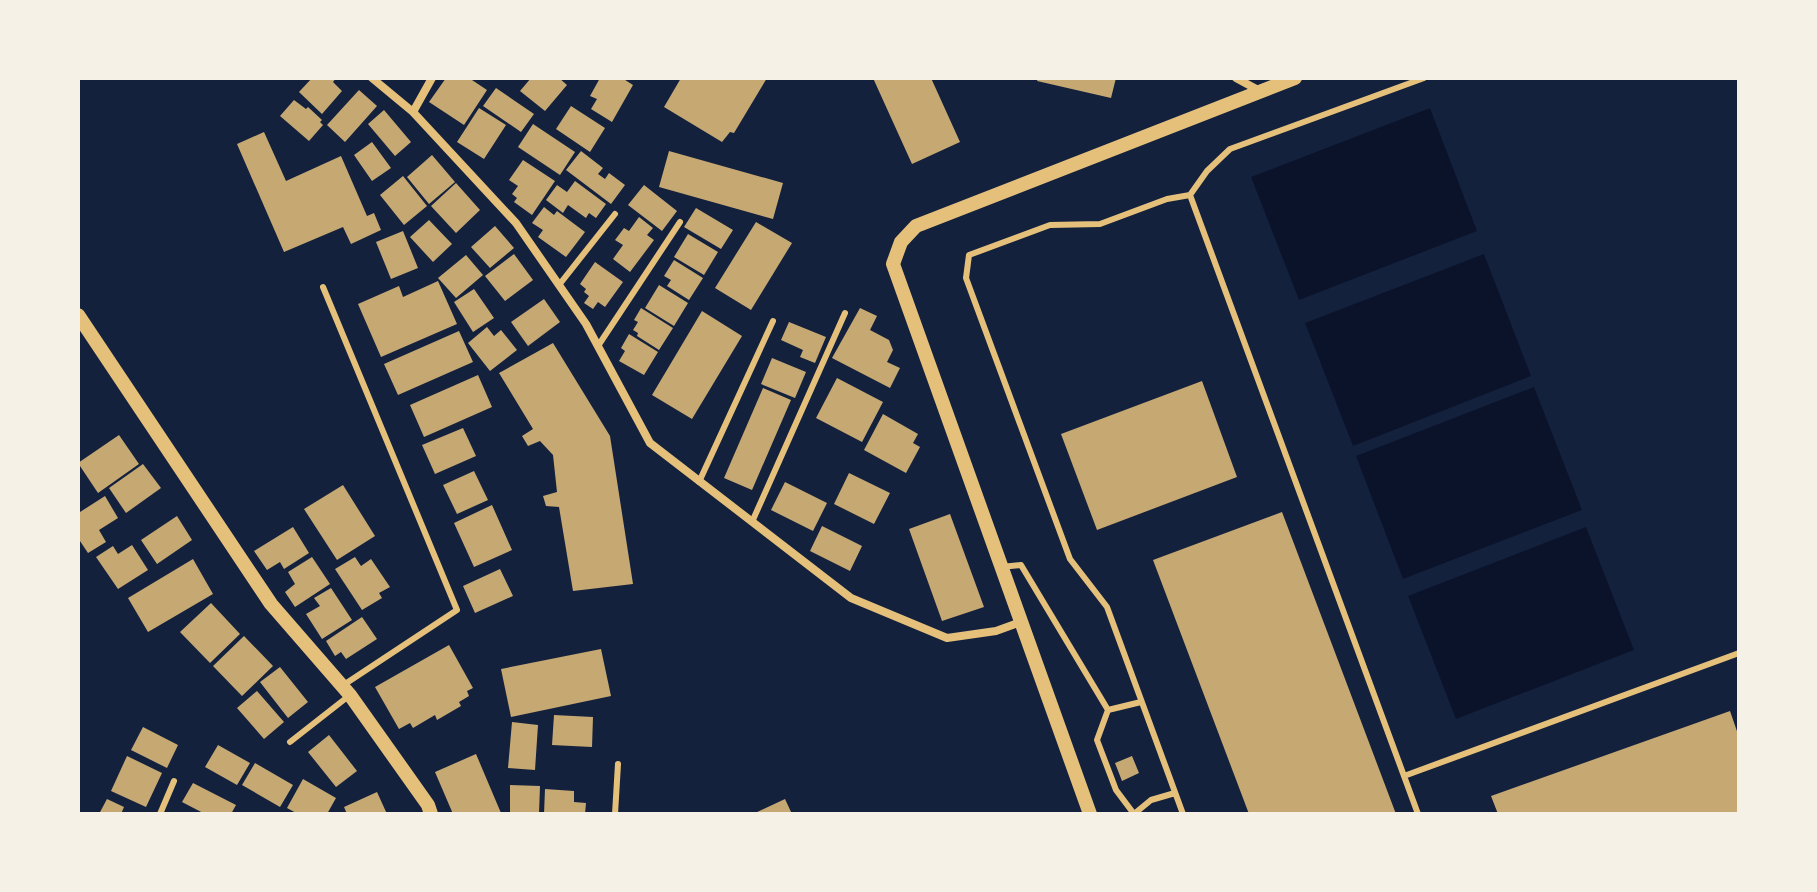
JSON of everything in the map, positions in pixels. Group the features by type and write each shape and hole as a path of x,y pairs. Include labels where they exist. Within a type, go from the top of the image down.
{"street":[{"path":"372,78 413,112 516,223 598,346 650,443 851,598 947,638 996,631 1021,622"},
{"path":"413,112 432,78"},
{"path":"1236,78 1260,91"},
{"path":"1090,814 893,264 901,242 916,226 1295,78"},
{"path":"78,315 271,604 346,691 428,805 431,814"}],"lane":[{"path":"1183,814 1107,607 1070,559 966,278 969,255 1050,225 1100,224 1167,199 1190,195 1207,171 1230,149 1424,78"},
{"path":"1190,195 1418,814"},
{"path":"559,285 615,214"},
{"path":"598,346 680,222"},
{"path":"290,742 346,691 457,610 323,287"},
{"path":"752,522 845,313"},
{"path":"699,482 773,321"},
{"path":"1001,567 1021,565 1108,710"},
{"path":"1404,776 1739,653"},
{"path":"1108,710 1141,702"},
{"path":"1108,710 1097,740 1116,790 1134,814 1151,800 1175,793"},
{"path":"615,814 618,764"},
{"path":"160,814 174,781"}],"water":[{"path":"1430,108 1477,231 1299,300 1251,177"},
{"path":"1484,254 1531,376 1353,446 1305,323"},
{"path":"1534,387 1582,510 1403,579 1356,456"},
{"path":"1586,527 1634,650 1456,719 1408,596"}],"building":[{"path":"312,78 336,78 333,82 342,91 322,114 299,92"},
{"path":"446,78 469,78 487,90 464,125 429,102"},
{"path":"531,78 559,78 567,85 545,111 520,91"},
{"path":"600,78 622,78 633,85 612,122 591,109 597,99 590,96"},
{"path":"681,78 767,78 734,133 730,132 722,142 664,107"},
{"path":"873,78 931,78 960,142 912,164"},
{"path":"1038,78 1116,78 1111,98 1037,81"},
{"path":"496,88 534,114 521,132 483,106"},
{"path":"359,90 377,106 345,142 327,125"},
{"path":"294,100 306,109 308,107 322,120 323,125 309,141 280,116"},
{"path":"571,106 605,128 590,152 556,129"},
{"path":"479,108 506,125 484,159 457,142"},
{"path":"384,110 411,142 395,156 368,124"},
{"path":"533,124 575,152 560,175 518,147"},
{"path":"264,132 286,181 341,156 367,216 374,213 381,230 351,244 343,227 284,252 237,144"},
{"path":"372,142 391,168 372,181 354,155"},
{"path":"581,151 603,168 598,174 605,179 609,173 625,185 611,204 566,170"},
{"path":"669,151 783,183 773,219 659,187"},
{"path":"432,155 455,182 429,204 407,177"},
{"path":"523,160 555,181 532,215 514,202 517,198 512,194 518,186 509,180"},
{"path":"403,176 427,206 404,225 380,195"},
{"path":"575,181 606,204 596,218 589,213 586,218 568,205 563,213 546,200 557,185 567,192"},
{"path":"456,183 480,210 456,233 431,206"},
{"path":"644,185 677,211 662,231 628,205"},
{"path":"544,207 554,215 557,211 585,232 566,257 538,237 543,230 532,223"},
{"path":"696,208 733,230 721,249 684,227"},
{"path":"639,217 653,228 647,235 654,240 630,272 613,259 623,245 615,240 624,228 629,231"},
{"path":"429,220 452,244 433,262 410,237"},
{"path":"756,222 792,243 751,310 715,288"},
{"path":"495,226 514,248 490,268 471,247"},
{"path":"403,231 418,268 391,279 376,242"},
{"path":"688,234 718,252 704,275 674,257"},
{"path":"514,254 533,280 505,301 485,276"},
{"path":"466,255 483,275 456,298 438,278"},
{"path":"674,260 703,278 689,300 667,286 671,280 664,276"},
{"path":"595,262 623,282 605,307 598,302 593,309 584,303 589,296 580,284"},
{"path":"438,281 457,324 381,357 358,304 399,286 403,297"},
{"path":"659,285 688,303 674,326 645,308"},
{"path":"474,289 494,318 473,332 454,302"},
{"path":"544,299 560,322 528,346 511,322"},
{"path":"641,308 673,328 659,350 633,330 638,322 634,320"},
{"path":"860,308 877,316 870,330 889,340 893,350 887,362 900,368 890,388 832,358"},
{"path":"702,311 742,336 692,419 652,395"},
{"path":"789,322 826,337 815,363 800,357 803,350 781,340"},
{"path":"487,327 494,336 501,330 517,350 490,371 468,343"},
{"path":"459,331 473,362 398,395 384,364"},
{"path":"629,334 658,352 644,375 619,361 625,351 621,348"},
{"path":"553,343 610,436 633,584 573,591 559,507 546,506 543,496 557,492 553,455 540,441 528,446 522,436 533,429 499,373"},
{"path":"772,358 806,372 795,398 761,384"},
{"path":"478,375 492,407 424,437 410,405"},
{"path":"837,378 883,402 862,442 816,418"},
{"path":"1202,381 1237,477 1097,530 1061,434"},
{"path":"763,388 791,400 752,490 724,478"},
{"path":"883,414 918,434 913,443 920,447 906,473 864,450"},
{"path":"463,428 476,456 435,474 422,445"},
{"path":"119,435 139,464 98,493 78,463"},
{"path":"143,464 161,488 126,513 109,488"},
{"path":"474,471 488,500 457,514 443,485"},
{"path":"849,473 890,493 874,524 834,504"},
{"path":"785,482 827,503 813,531 771,510"},
{"path":"343,485 375,536 337,560 304,509"},
{"path":"105,496 118,518 99,530 106,542 88,553 78,538 80,512"},
{"path":"492,505 512,550 474,567 454,523"},
{"path":"1282,512 1396,814 1249,814 1153,560"},
{"path":"950,514 984,607 942,621 909,529"},
{"path":"177,516 192,540 157,564 141,540"},
{"path":"822,526 862,546 850,571 810,551"},
{"path":"293,527 309,553 284,569 280,562 267,570 254,551"},
{"path":"132,545 148,570 118,589 96,557 113,546 118,554"},
{"path":"312,557 330,584 295,607 285,592 295,584 288,572"},
{"path":"355,557 361,566 371,559 390,587 379,593 382,598 362,610 335,569"},
{"path":"193,559 213,594 148,632 128,598"},
{"path":"500,569 513,596 475,613 463,586"},
{"path":"331,588 352,620 322,639 306,614 320,606 314,598"},
{"path":"211,603 240,634 210,663 180,632"},
{"path":"362,617 377,639 346,659 341,652 335,656 326,641"},
{"path":"244,636 273,666 242,696 213,666"},
{"path":"449,645 473,688 467,691 469,696 459,702 461,706 437,720 435,715 413,728 410,723 399,729 375,687"},
{"path":"601,649 611,696 511,717 501,669"},
{"path":"280,667 308,702 288,718 260,682"},
{"path":"257,691 284,722 264,739 237,708"},
{"path":"1730,711 1739,737 1739,814 1498,814 1491,796"},
{"path":"554,715 593,717 592,747 552,745"},
{"path":"512,722 538,725 535,770 508,768"},
{"path":"143,727 178,745 167,768 131,750"},
{"path":"329,735 357,771 336,787 308,752"},
{"path":"218,745 250,763 237,785 205,767"},
{"path":"476,754 501,813 453,814 435,772"},
{"path":"127,756 162,773 146,807 111,791"},
{"path":"1132,756 1139,773 1122,781 1115,763"},
{"path":"255,763 293,785 280,807 242,785"},
{"path":"303,779 336,798 327,814 298,814 287,808"},
{"path":"193,783 236,805 231,814 205,814 182,802"},
{"path":"510,785 540,786 539,814 510,814"},
{"path":"545,789 574,791 574,802 586,803 585,814 544,814"},
{"path":"377,792 387,814 347,814 344,807"},
{"path":"107,799 124,807 121,814 99,814"},
{"path":"785,799 792,814 753,814"}]}
